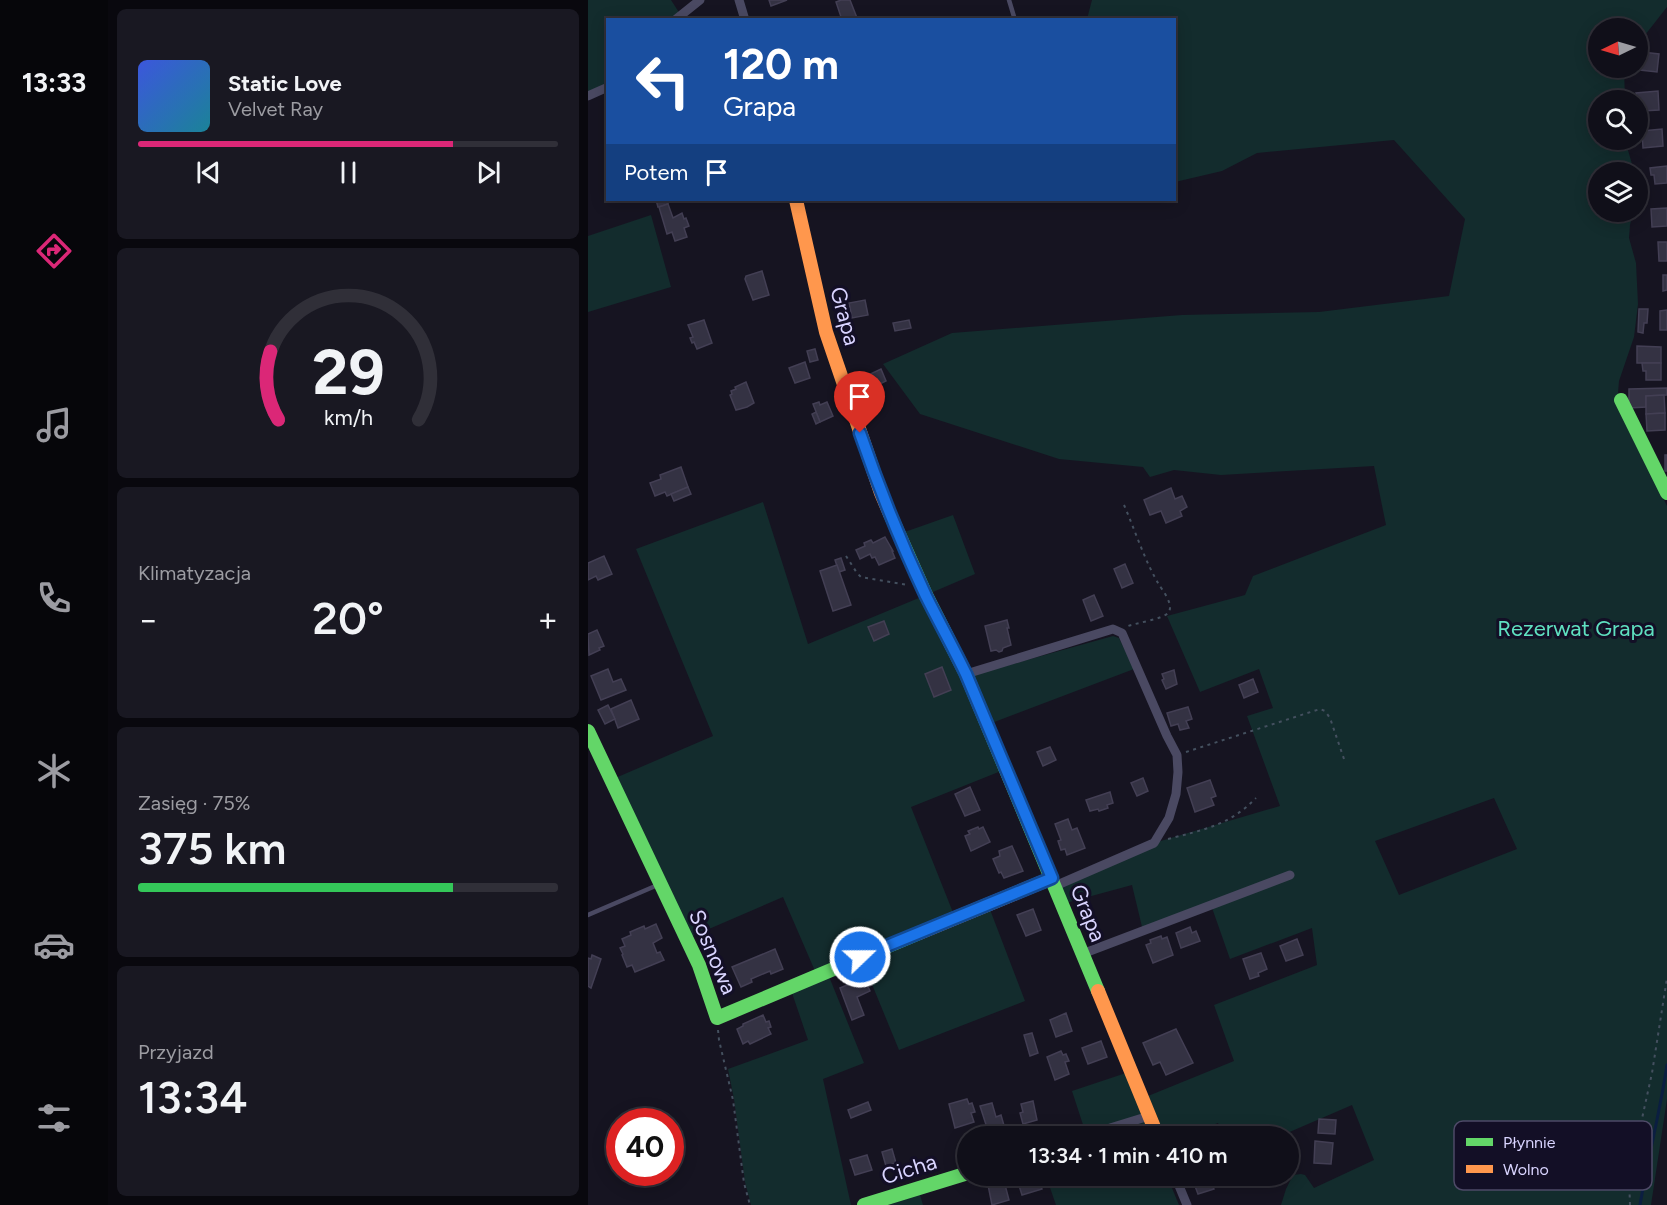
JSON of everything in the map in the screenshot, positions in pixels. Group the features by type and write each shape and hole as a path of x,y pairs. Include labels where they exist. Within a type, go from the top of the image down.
{"street":[{"path":"678,18 700,0"},
{"path":"739,0 744,18"},
{"path":"588,96 606,88"},
{"name":"Grapa","path":"796,201 826,332 881,493 922,587 966,674 1153,1126"},
{"path":"1621,400 1667,493"},
{"path":"717,1018 850,961 1154,843 1169,818 1176,794 1177,754 1122,633 1113,629 966,674"},
{"name":"Sosnowa","path":"588,731 699,965 717,1018"},
{"path":"1082,954 1290,875"},
{"path":"1117,1126 1149,1116"},
{"name":"Cicha","path":"864,1205 957,1176"},
{"path":"1178,1186 1187,1205"}],"lane":[{"path":"1009,0 1014,18"},
{"path":"588,915 661,884"}],"path":[{"path":"1118,632 1126,626 1162,616 1170,609 1169,602 1155,577 1124,505"},
{"path":"846,556 861,577 922,587"},
{"path":"1177,754 1320,710 1325,711 1330,718 1344,759"},
{"path":"1154,843 1204,830 1230,820 1246,809 1256,798"},
{"path":"1641,1121 1652,1073 1667,978"},
{"name":"Sosnowa","path":"717,1018 719,1040 733,1100 744,1183 750,1205"},
{"path":"1629,1190 1630,1205"}],"green space":[{"path":"588,0 671,0 680,14 676,18 606,18 606,83 588,92"},
{"name":"Rezerwat Grapa","path":"1092,0 1667,0 1667,7 1648,31 1648,18 1588,18 1588,78 1624,78 1625,90 1588,90 1588,150 1628,150 1631,162 1588,162 1588,222 1631,222 1629,238 1636,263 1638,304 1634,337 1619,381 1617,405 1667,506 1667,1099 1651,1205 1281,1205 1288,1186 1299,1186 1299,1174 1305,1175 1314,1188 1374,1160 1352,1105 1299,1128 1299,1126 1219,1126 1218,1123 1210,1126 1161,1126 1148,1096 1234,1061 1214,1005 1317,965 1312,928 1230,959 1211,905 1143,931 1132,885 1062,904 1055,886 1154,843 1280,806 1247,716 1273,708 1259,669 1200,692 1167,616 1245,595 1253,576 1386,525 1374,466 1221,475 1174,470 1150,477 1143,467 1059,459 920,414 883,364 952,333 1182,315 1319,312 1449,296 1465,219 1394,140 1257,153 1222,171 1176,182 1176,18 1087,18","holes":["1494,798 1517,849 1399,895 1375,841"]},
{"path":"651,215 671,287 588,312 588,236"},
{"path":"763,502 808,644 926,595 1001,771 911,807 954,915 815,971 783,897 688,938 613,779 713,736 636,549"},
{"path":"953,515 975,574 926,595 899,534"},
{"path":"1113,636 1119,638 1134,669 989,724 969,676"},
{"path":"989,907 1025,1001 899,1050 862,960"},
{"path":"828,974 864,1063 823,1079 851,1205 751,1205 745,1182 728,1069 808,1040 791,990"},
{"path":"1126,1073 1148,1126 1083,1126 1072,1091"},
{"path":"1049,1186 1171,1186 1179,1205 1056,1205"},
{"path":"918,1188 923,1205 868,1205"}],"building":[{"path":"769,0 787,0 771,6"},
{"path":"850,0 857,18 841,18 836,2"},
{"path":"1648,53 1659,54 1657,72 1648,71"},
{"path":"1658,91 1659,110 1648,111 1648,92"},
{"path":"1662,129 1663,146 1648,148 1648,130"},
{"path":"1667,166 1667,183 1655,184 1650,168"},
{"path":"656,201 667,201 668,204 658,207"},
{"path":"668,204 673,218 682,213 684,219 686,218 689,226 684,228 687,237 675,241 672,232 667,234 659,207"},
{"path":"1667,208 1667,226 1652,227 1651,209"},
{"path":"1658,242 1667,242 1667,261 1659,261"},
{"path":"762,271 769,295 753,300 745,279 746,276"},
{"path":"1663,275 1667,275 1667,290 1663,291"},
{"path":"865,300 868,315 852,318 849,303"},
{"path":"1639,309 1648,309 1647,323 1644,323 1643,333 1638,332"},
{"path":"1667,310 1667,330 1660,330 1660,311"},
{"path":"704,320 712,343 697,349 690,338 693,337 688,325"},
{"path":"909,320 911,328 895,331 893,323"},
{"path":"1637,346 1661,347 1661,363 1637,363"},
{"path":"815,349 818,360 810,362 807,351"},
{"path":"805,362 810,378 795,383 789,368"},
{"path":"1642,363 1661,363 1661,380 1646,380 1646,371 1643,371"},
{"path":"881,369 886,381 874,387 866,376"},
{"path":"746,382 754,403 736,410 730,395 731,391"},
{"path":"1667,388 1667,395 1646,396 1646,407 1629,408 1629,389"},
{"path":"1664,395 1665,413 1646,414 1646,396"},
{"path":"819,402 820,405 827,402 833,416 820,422 813,404"},
{"path":"816,412 820,422 816,424 812,414"},
{"path":"1665,413 1665,430 1647,431 1646,414"},
{"path":"1665,455 1667,455 1667,471 1665,471"},
{"path":"681,467 688,487 667,496 665,492 655,496 650,483 661,479 660,475"},
{"path":"688,487 691,494 674,501 671,494"},
{"path":"1171,488 1175,499 1182,496 1187,507 1180,511 1182,516 1166,523 1161,511 1150,515 1144,500"},
{"path":"885,537 895,558 879,565 875,557 872,558 870,554 860,559 856,550 865,546 864,543 871,540 873,543"},
{"path":"604,556 612,574 598,580 596,576 588,580 588,563"},
{"path":"841,558 845,570 839,572 835,560"},
{"path":"1125,564 1133,583 1122,588 1114,569"},
{"path":"837,565 851,605 833,611 820,571"},
{"path":"1094,595 1103,616 1091,621 1083,600"},
{"path":"1007,620 1011,645 999,652 991,651 985,626"},
{"path":"884,621 889,634 874,641 868,627"},
{"path":"597,630 604,646 589,655 588,634"},
{"path":"942,667 951,690 934,697 925,674"},
{"path":"608,669 613,682 621,679 626,690 601,700 591,676"},
{"path":"1174,670 1177,684 1166,689 1162,674"},
{"path":"1253,679 1258,692 1244,698 1239,685"},
{"path":"631,700 639,719 618,728 611,709"},
{"path":"608,705 615,719 605,724 598,710"},
{"path":"1188,707 1192,719 1186,721 1189,728 1180,730 1178,724 1171,726 1167,713"},
{"path":"1050,747 1056,760 1043,766 1037,752"},
{"path":"1143,778 1148,791 1137,796 1131,783"},
{"path":"1210,780 1216,796 1211,798 1214,805 1195,812 1187,788"},
{"path":"970,787 980,810 965,816 955,794"},
{"path":"1110,792 1113,803 1107,805 1108,808 1090,811 1086,800"},
{"path":"1068,819 1072,830 1077,828 1085,848 1067,855 1065,849 1061,850 1058,841 1061,840 1055,824"},
{"path":"978,827 979,829 983,827 990,842 971,851 965,836 970,834 968,831"},
{"path":"1012,846 1023,871 1004,878 1001,872 999,873 993,859 1000,856 999,851"},
{"path":"1033,909 1041,930 1026,936 1017,915"},
{"path":"656,924 662,938 653,943 657,953 660,952 664,960 635,972 632,965 627,967 622,955 620,948 625,946 622,939 631,935 630,932"},
{"path":"1190,927 1192,933 1196,931 1200,941 1181,948 1176,933"},
{"path":"1161,936 1162,939 1167,937 1173,955 1153,963 1146,945 1151,943 1150,940"},
{"path":"1297,939 1303,955 1286,961 1280,946"},
{"path":"775,949 783,969 771,974 770,971 751,979 752,982 741,987 732,967"},
{"path":"1261,953 1267,969 1258,973 1259,976 1250,979 1243,959"},
{"path":"592,955 601,959 591,988 588,986 588,958 591,959"},
{"path":"864,978 870,991 857,997 864,1015 852,1020 840,988"},
{"path":"1066,1013 1072,1031 1056,1037 1050,1020"},
{"path":"763,1015 766,1022 769,1021 771,1027 768,1028 771,1034 750,1044 748,1041 743,1044 737,1029"},
{"path":"1176,1029 1193,1063 1166,1075 1160,1062 1153,1065 1143,1043"},
{"path":"1032,1033 1038,1053 1030,1056 1024,1035"},
{"path":"1101,1041 1107,1057 1088,1064 1082,1048"},
{"path":"1061,1051 1063,1055 1066,1054 1069,1061 1065,1062 1069,1074 1055,1080 1047,1057"},
{"path":"967,1099 969,1104 972,1103 975,1112 971,1113 974,1122 955,1128 949,1104"},
{"path":"1033,1101 1037,1120 1023,1124 1020,1113 1023,1112 1021,1104"},
{"path":"868,1102 871,1110 851,1118 848,1110"},
{"path":"992,1103 996,1117 1001,1115 1004,1126 986,1126 980,1106"},
{"path":"1319,1119 1336,1120 1335,1134 1318,1133"},
{"path":"1315,1141 1333,1143 1331,1164 1314,1163"},
{"path":"892,1149 896,1163 886,1166 882,1152"},
{"path":"867,1155 872,1170 855,1175 850,1160"},
{"path":"988,1186 1005,1186 1009,1200 992,1205"},
{"path":"1019,1186 1041,1186 1042,1189 1022,1195"},
{"path":"1195,1186 1213,1186 1214,1189 1198,1194"}],"waterway":[{"path":"1652,1145 1667,1065"},
{"path":"1640,1205 1643,1190"}],"traffic: fast":[{"path":"1621,400 1667,493"},
{"path":"890,514 926,595 966,674 1098,991"},
{"path":"588,731 699,965 717,1018 919,933"},
{"path":"864,1205 957,1176"}],"traffic: slow":[{"path":"796,201 826,332 890,514"},
{"path":"919,933 1052,878"},
{"path":"1098,991 1153,1126"}],"route":[{"path":"860,433 881,493 926,595 966,674 1052,878 860,957"}]}
